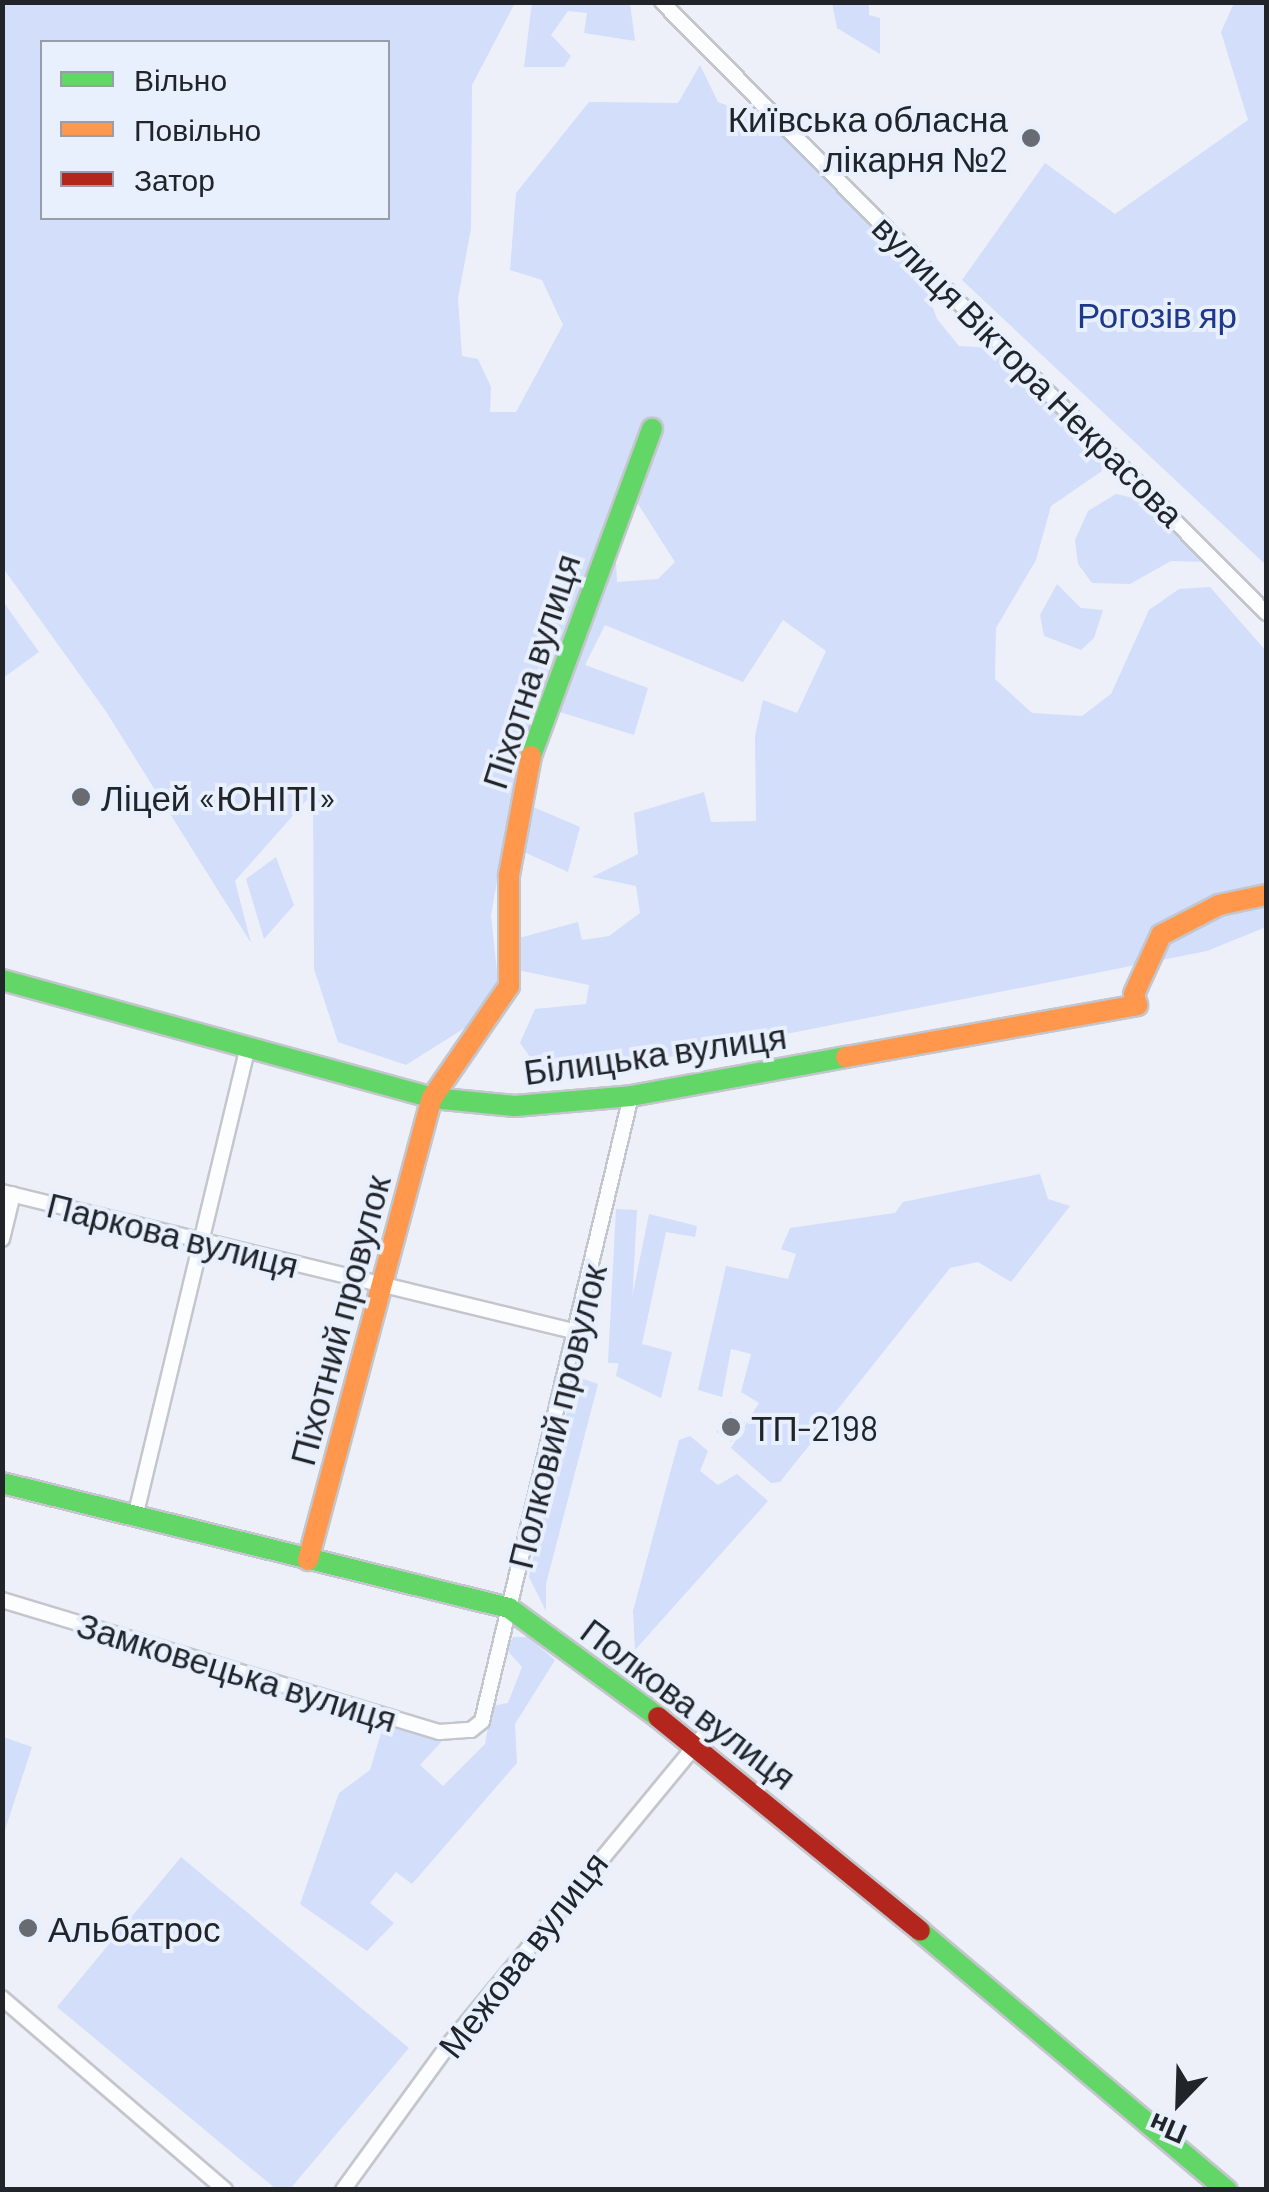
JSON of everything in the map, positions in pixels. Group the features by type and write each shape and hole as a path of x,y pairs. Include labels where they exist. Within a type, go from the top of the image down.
{"street":[{"name":"вулиця Віктора Некрасова","path":"662,2 1266,614"},
{"name":"Піхотна вулиця","path":"432,1098 509,986 509,876 522,781 652,429"},
{"name":"Білицька вулиця","path":"2,980 432,1098 515,1106 631,1096 1137,1005 1160,935 1206,910 1266,895"},
{"path":"135,1517 248,1050"},
{"name":"Полковий провулок","path":"471,1730 482,1721 631,1096"},
{"name":"Піхотний провулок","path":"308,1560 432,1098"},
{"path":"2,1239 8,1193"},
{"name":"Паркова вулиця","path":"8,1193 382,1288 577,1332"},
{"name":"Полкова вулиця","path":"2,1483 508,1608 692,1744 1227,2190"},
{"name":"Замковецька вулиця","path":"2,1600 439,1732 471,1730"},
{"name":"Межова вулиця","path":"343,2190 446,2048 692,1744 710,1727"},
{"path":"2,1998 225,2190"}],"green space":[{"path":"532,2 630,3 635,41 584,33 587,13 568,11 551,35 571,56 564,67 524,67"},
{"path":"2,3 515,3 472,85 471,229 458,298 462,356 478,359 491,387 490,412 516,412 563,325 542,280 510,270 516,193 589,102 678,103 700,65 718,102 765,120 922,278 937,319 959,346 995,348 1101,454 1102,471 1051,506 1036,560 996,628 995,679 1032,713 1082,716 1111,694 1149,610 1179,589 1210,587 1266,651 1266,927 1207,951 598,1071 540,1071 520,1043 535,1009 586,1004 589,985 513,969 515,939 578,922 582,940 609,936 640,913 636,886 592,877 638,854 634,813 704,792 711,822 756,821 755,736 763,700 797,713 826,651 783,620 743,682 605,625 585,665 648,688 634,735 534,704 512,798 580,827 568,872 504,843 491,915 498,981 471,1024 406,1065 338,1042 314,969 313,793 235,881 251,943 105,710 3,568","holes":["638,504 675,562 658,579 617,582 615,541"]},
{"path":"832,3 869,3 869,15 880,18 880,54 837,28"},
{"name":"Рогозів яр","path":"1234,3 1266,3 1266,565 962,280 1045,163 1115,214 1248,120 1221,32"},
{"path":"1116,494 1147,501 1207,562 1171,561 1130,584 1092,583 1078,564 1075,540 1088,511"},
{"path":"1057,584 1081,608 1103,610 1094,638 1081,650 1044,636 1040,615"},
{"path":"2,600 39,652 3,678 2,678"},
{"path":"276,857 294,905 264,939 246,879"},
{"path":"1040,1174 1048,1199 1070,1206 1011,1282 978,1262 950,1268 780,1482 771,1483 731,1448 759,1403 741,1392 751,1354 731,1349 722,1397 698,1390 726,1266 788,1279 796,1254 781,1249 790,1228 895,1213 903,1202"},
{"path":"616,1209 637,1210 629,1364 608,1363"},
{"path":"649,1214 697,1226 695,1237 666,1232 642,1344 672,1352 661,1398 616,1376"},
{"path":"575,1376 598,1384 546,1584 546,1611 529,1577"},
{"path":"690,1436 708,1451 700,1471 718,1485 737,1474 768,1501 635,1650 633,1611 679,1440"},
{"path":"513,1637 528,1637 555,1660 515,1724 517,1763 412,1884 396,1872 370,1903 394,1923 367,1951 300,1904 339,1793 370,1770 383,1726 443,1740 420,1765 443,1786 485,1744 492,1706 508,1703 522,1667 507,1650"},
{"path":"3,1737 32,1747 5,1830 2,1829"},
{"path":"181,1857 409,2048 290,2189 276,2189 57,2007"}],"building":[{"name":"ТП-2198","path":"730,1412 745,1422 732,1442 717,1432"}],"traffic: fast":[{"path":"531,756 652,429"},
{"path":"2,980 432,1098 515,1106 631,1096 846,1057"},
{"path":"2,1483 509,1608 658,1717"},
{"path":"920,1931 1227,2190"}],"traffic: slow":[{"path":"308,1560 432,1098 509,986 509,875 531,756"},
{"path":"846,1057 1137,1005 1134,994 1161,935 1219,905 1266,895"}],"traffic: jam":[{"path":"658,1717 920,1931"}],"place":[{"name":"Київська обласна лікарня №2","path":"1031,138"},
{"name":"Ліцей «ЮНІТІ»","path":"81,797"},
{"name":"ТП-2198","path":"731,1427"},
{"name":"Альбатрос","path":"28,1928"}]}
